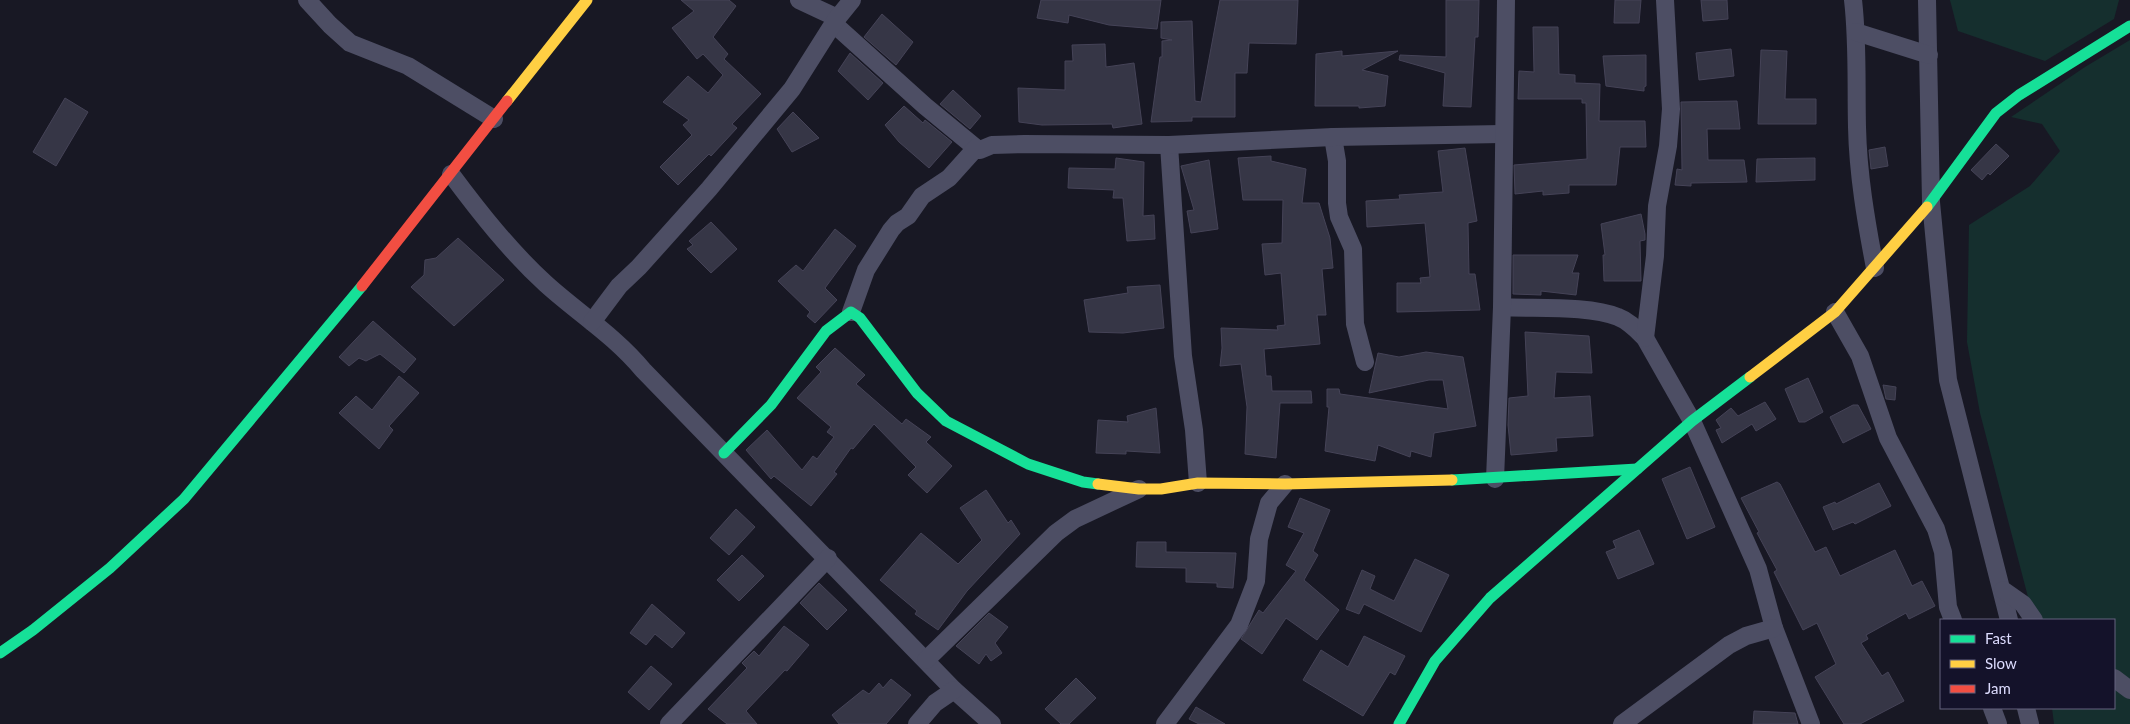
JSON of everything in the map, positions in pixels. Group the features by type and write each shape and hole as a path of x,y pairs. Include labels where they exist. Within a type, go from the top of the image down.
{"street":[{"path":"307,0 350,43 408,66 494,119"},
{"path":"0,652 32,630 110,568 184,499 334,322 587,0"},
{"path":"799,0 831,15 835,23 925,106 980,150 992,145 1024,144 1169,145 1333,137 1502,134"},
{"path":"592,322 619,286 640,267 709,189 792,89 852,0"},
{"path":"1495,479 1502,307 1502,134 1506,0"},
{"path":"1645,338 1655,256 1657,206 1668,146 1671,109 1665,0"},
{"path":"1852,0 1856,32 1857,128 1864,206 1875,268"},
{"path":"1927,0 1931,202 1948,380 1954,410 2003,590 2009,619"},
{"path":"1399,724 1435,661 1461,628 1490,598 1692,421 1835,312 1931,202 1996,113 2020,95 2130,26"},
{"path":"1856,32 1929,55"},
{"path":"1333,137 1337,161 1337,203 1339,217 1354,255 1354,317 1365,362"},
{"path":"1169,145 1183,356 1194,430 1198,482"},
{"path":"724,453 771,404 826,331 852,312 866,270 891,230 902,218 908,216 922,196 949,178 976,148"},
{"path":"451,174 493,230 545,283 623,346 954,690 992,724"},
{"path":"1502,307 1600,312 1619,317 1635,327 1645,338 1665,370 1692,421 1758,569 1774,628 1812,724"},
{"path":"852,312 860,318 917,393 946,421 1014,458 1084,482 1139,489 1161,489 1198,482 1284,484 1495,479 1637,469"},
{"path":"1835,312 1860,356 1888,438 1936,529 1943,552 1948,607 1953,619"},
{"path":"1165,724 1239,625 1256,580 1259,539 1269,503 1284,484"},
{"path":"926,660 1056,533 1101,506 1139,489"},
{"path":"669,724 828,558"},
{"path":"2003,590 2024,604 2033,619"},
{"path":"1622,724 1729,645 1746,636 1774,628"},
{"path":"2115,679 2130,690"},
{"path":"917,724 934,703 954,690"},
{"path":"1992,709 1998,724"},
{"path":"2026,709 2030,724"}],"green space":[{"path":"1950,0 2119,0 2114,19 2045,61 1958,31"},
{"path":"2130,40 2130,724 2054,724 2052,709 2115,709 2115,619 2034,619 1980,413 1967,342 1969,225 2030,186 2060,151 2042,124 2011,117 2085,67"}],"building":[{"path":"681,0 729,0 736,6 713,37 728,54 724,59 761,94 732,124 737,128 711,156 709,154 678,185 660,167 692,135 683,125 689,120 663,102 688,76 708,93 723,75 703,54 697,59 672,28 694,11"},
{"path":"1041,0 1161,0 1157,29 1109,25 1069,15 1068,23 1037,18"},
{"path":"1220,0 1298,0 1296,44 1249,43 1247,73 1235,73 1235,117 1192,117 1192,121 1151,122 1160,57 1162,57 1162,41 1172,40 1161,38 1161,22 1192,21 1195,101 1201,102"},
{"path":"1446,0 1479,0 1478,37 1475,37 1471,107 1443,106 1445,73 1399,60 1400,55 1446,57"},
{"path":"1615,0 1641,0 1639,23 1614,23"},
{"path":"1701,0 1727,0 1728,19 1703,21"},
{"path":"882,14 913,42 896,65 864,37"},
{"path":"1533,27 1558,27 1559,74 1575,75 1575,83 1600,84 1599,121 1645,121 1646,147 1620,147 1616,185 1569,185 1569,193 1543,195 1543,191 1515,194 1514,165 1587,159 1586,103 1582,103 1582,99 1518,99 1519,71 1534,72"},
{"path":"1105,44 1106,67 1134,63 1142,124 1113,128 1112,124 1042,125 1019,122 1018,88 1065,90 1065,61 1073,61 1072,45"},
{"path":"1731,49 1734,76 1699,80 1696,53"},
{"path":"1761,50 1787,51 1785,99 1816,99 1816,124 1758,124"},
{"path":"1342,51 1342,56 1398,51 1362,70 1388,76 1385,106 1359,108 1359,106 1315,106 1316,54"},
{"path":"850,53 883,83 868,100 838,71"},
{"path":"1646,55 1646,86 1644,91 1606,86 1603,56"},
{"path":"953,90 981,116 970,129 940,104"},
{"path":"65,98 88,112 56,166 33,152"},
{"path":"1737,101 1740,129 1707,129 1708,160 1744,160 1747,182 1691,183 1691,186 1675,185 1677,169 1682,170 1681,102"},
{"path":"904,106 923,123 925,120 952,142 929,168 899,142 885,125"},
{"path":"793,112 819,138 792,152 777,129"},
{"path":"1996,144 2009,156 1990,175 1988,173 1982,180 1971,170"},
{"path":"1885,147 1888,166 1871,169 1869,150"},
{"path":"1465,148 1477,221 1468,223 1469,274 1475,274 1480,310 1397,312 1397,283 1421,283 1420,278 1430,277 1425,223 1367,227 1366,201 1400,199 1399,195 1443,192 1438,151"},
{"path":"1271,156 1271,161 1306,169 1302,203 1319,203 1330,238 1333,268 1322,269 1326,315 1317,315 1320,344 1264,349 1266,376 1271,376 1272,391 1311,391 1312,403 1280,403 1276,458 1245,454 1247,407 1241,364 1220,366 1222,348 1221,328 1278,330 1277,326 1285,325 1281,273 1265,275 1262,244 1282,243 1283,200 1243,200 1238,158"},
{"path":"1116,158 1144,162 1143,216 1154,215 1155,239 1127,241 1123,198 1113,198 1114,190 1068,188 1069,168 1115,169"},
{"path":"1815,158 1815,180 1756,182 1757,159"},
{"path":"1209,160 1218,229 1191,233 1187,211 1194,210 1181,166"},
{"path":"1641,214 1645,240 1640,241 1641,281 1604,281 1603,255 1605,255 1601,224"},
{"path":"711,222 737,249 711,273 687,249 693,245 689,241"},
{"path":"835,229 856,246 825,288 837,300 815,323 807,316 810,312 778,281 796,265 803,271"},
{"path":"458,238 504,280 454,326 411,287 424,275 425,260 436,258"},
{"path":"1513,255 1578,255 1572,273 1579,273 1576,295 1541,291 1541,295 1513,294"},
{"path":"1160,285 1164,328 1123,333 1089,332 1084,300 1128,293 1127,287"},
{"path":"373,321 416,359 404,373 380,354 366,361 359,358 349,366 339,357"},
{"path":"1525,332 1589,336 1592,373 1556,372 1554,398 1590,396 1593,436 1556,438 1557,451 1511,455 1508,425 1509,398 1528,396"},
{"path":"835,348 865,375 856,384 902,424 906,419 931,437 926,442 952,466 927,493 908,475 916,467 874,424 853,449 851,448 834,472 837,474 811,506 774,476 771,479 746,450 767,430 802,470 813,456 817,459 834,437 827,432 831,427 797,398 821,372 816,367"},
{"path":"1426,352 1463,357 1476,426 1434,433 1431,457 1411,451 1410,457 1378,445 1375,461 1325,451 1329,407 1327,407 1327,389 1339,389 1340,394 1448,409 1443,380 1429,380 1369,393 1378,353 1399,357"},
{"path":"399,376 419,393 389,426 393,430 379,449 339,413 356,396 372,410"},
{"path":"1808,378 1823,412 1805,422 1799,422 1785,389"},
{"path":"1883,385 1896,387 1895,400 1886,399"},
{"path":"1765,402 1776,419 1756,431 1752,424 1722,443 1716,430 1721,428 1716,420 1731,408 1738,416"},
{"path":"1853,405 1858,405 1871,429 1843,443 1830,417"},
{"path":"1156,408 1160,453 1126,451 1126,454 1096,453 1098,420 1128,422 1127,416"},
{"path":"1690,467 1715,527 1687,539 1662,479"},
{"path":"1777,482 1780,484 1815,552 1826,547 1840,576 1895,550 1912,586 1922,581 1935,606 1909,619 1906,613 1866,635 1868,639 1861,643 1882,676 1888,672 1904,701 1860,724 1844,724 1815,677 1836,664 1817,623 1803,630 1774,572 1777,570 1741,498"},
{"path":"1879,483 1891,506 1855,524 1853,522 1833,530 1823,507 1835,502 1836,504"},
{"path":"986,490 1008,523 1011,520 1020,534 967,591 938,630 915,614 917,611 880,580 921,533 958,564 982,540 960,508"},
{"path":"1300,498 1330,510 1313,551 1318,555 1304,580 1339,610 1317,640 1286,618 1262,654 1241,639 1259,610 1263,613 1296,571 1286,565 1304,533 1288,527"},
{"path":"736,509 755,527 729,555 710,538"},
{"path":"1639,530 1654,564 1618,579 1606,552 1616,548 1613,541"},
{"path":"1137,542 1166,542 1166,552 1236,553 1233,588 1217,587 1217,583 1186,582 1186,568 1136,567"},
{"path":"742,555 764,576 739,601 717,580"},
{"path":"1415,559 1449,575 1421,632 1364,604 1359,614 1346,609 1362,570 1375,576 1370,589 1394,601"},
{"path":"819,583 847,610 827,630 800,603"},
{"path":"652,604 685,633 672,648 655,634 646,645 630,633"},
{"path":"989,613 1008,627 995,643 1002,653 991,661 986,654 979,664 956,646"},
{"path":"784,626 809,645 787,671 785,670 746,711 757,724 727,724 708,709 747,668 742,663 754,651 759,656"},
{"path":"1364,636 1405,656 1395,675 1390,672 1363,716 1303,680 1321,650 1348,667"},
{"path":"651,666 672,684 649,710 628,692"},
{"path":"1076,678 1096,698 1069,724 1061,724 1045,709"},
{"path":"891,679 911,695 886,724 839,724 832,715 863,690 869,694 879,683 883,688"},
{"path":"1196,707 1225,724 1199,724 1189,719"},
{"path":"1754,711 1795,713 1798,724 1753,724"}],"traffic: fast":[{"path":"1927,207 1996,113 2019,95 2130,26"},
{"path":"0,653 33,630 110,568 184,499 362,286"},
{"path":"724,453 771,405 826,331 851,312 860,318 917,393 946,421 1028,464 1083,482 1098,484"},
{"path":"1399,724 1435,661 1490,598 1692,421 1750,377"},
{"path":"1452,480 1637,469"}],"traffic: slow":[{"path":"507,101 587,0"},
{"path":"1750,377 1835,312 1927,207"},
{"path":"1098,484 1139,489 1161,489 1198,483 1285,484 1452,480"}],"traffic: jam":[{"path":"362,286 507,101"}]}
